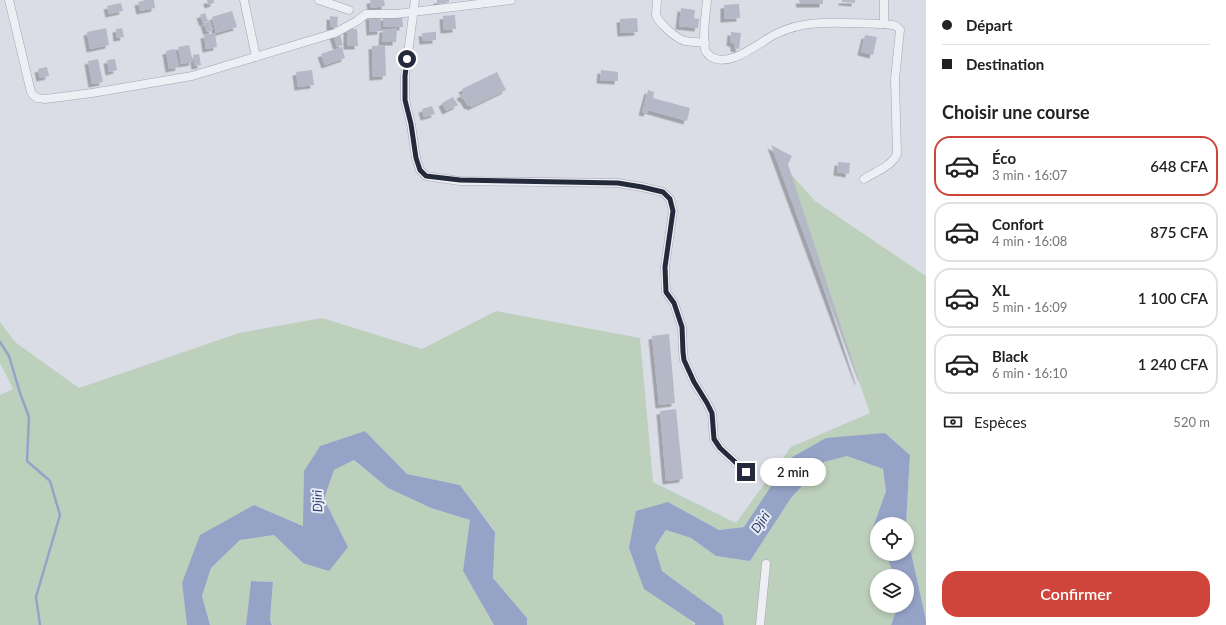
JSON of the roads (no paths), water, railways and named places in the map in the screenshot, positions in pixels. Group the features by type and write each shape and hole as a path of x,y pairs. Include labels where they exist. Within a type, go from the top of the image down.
{"street":[{"path":"9,0 31,92 37,98 45,99 92,93 192,76 335,33 357,21 366,14 396,14 510,0"},
{"path":"244,0 256,57"},
{"path":"319,0 349,10"},
{"path":"415,0 405,76 405,100 411,124 416,158 420,170 426,176 460,180 618,183 663,192 670,199 673,211 665,267 666,292 674,303 682,327 684,360 694,382 712,413 714,439 720,448 746,472"},
{"path":"657,0 656,15 664,26 684,41 705,43"},
{"path":"707,0 705,49 714,59 730,59 741,55 777,33 820,22 884,24 897,26 900,30 895,79 897,154 890,163 864,179"},
{"path":"884,0 884,24"},
{"path":"760,625 766,564"}],"water":[{"name":"Djiri","path":"365,431 407,474 460,485 495,532 493,578 527,618 527,625 494,625 463,571 470,520 431,508 388,488 354,460 334,470 324,499 348,547 329,571 303,563 274,535 240,540 211,568 202,596 210,625 187,625 182,583 200,535 254,505 303,526 304,471 320,446"},
{"name":"Djiri","path":"885,433 910,455 906,517 877,517 886,491 883,469 847,456 824,462 791,498 750,561 716,556 691,538 666,530 655,547 662,571 722,615 724,625 695,625 695,623 644,589 629,548 636,511 668,502 719,530 744,527 789,459 826,438"},
{"path":"889,561 913,561 926,625 891,625 895,613 914,613 914,569 891,569"},
{"path":"251,581 273,582 270,620 272,625 246,625"}],"waterway":[{"path":"0,342 9,356 29,417 27,461 50,481 60,515 36,597 40,625"}]}
